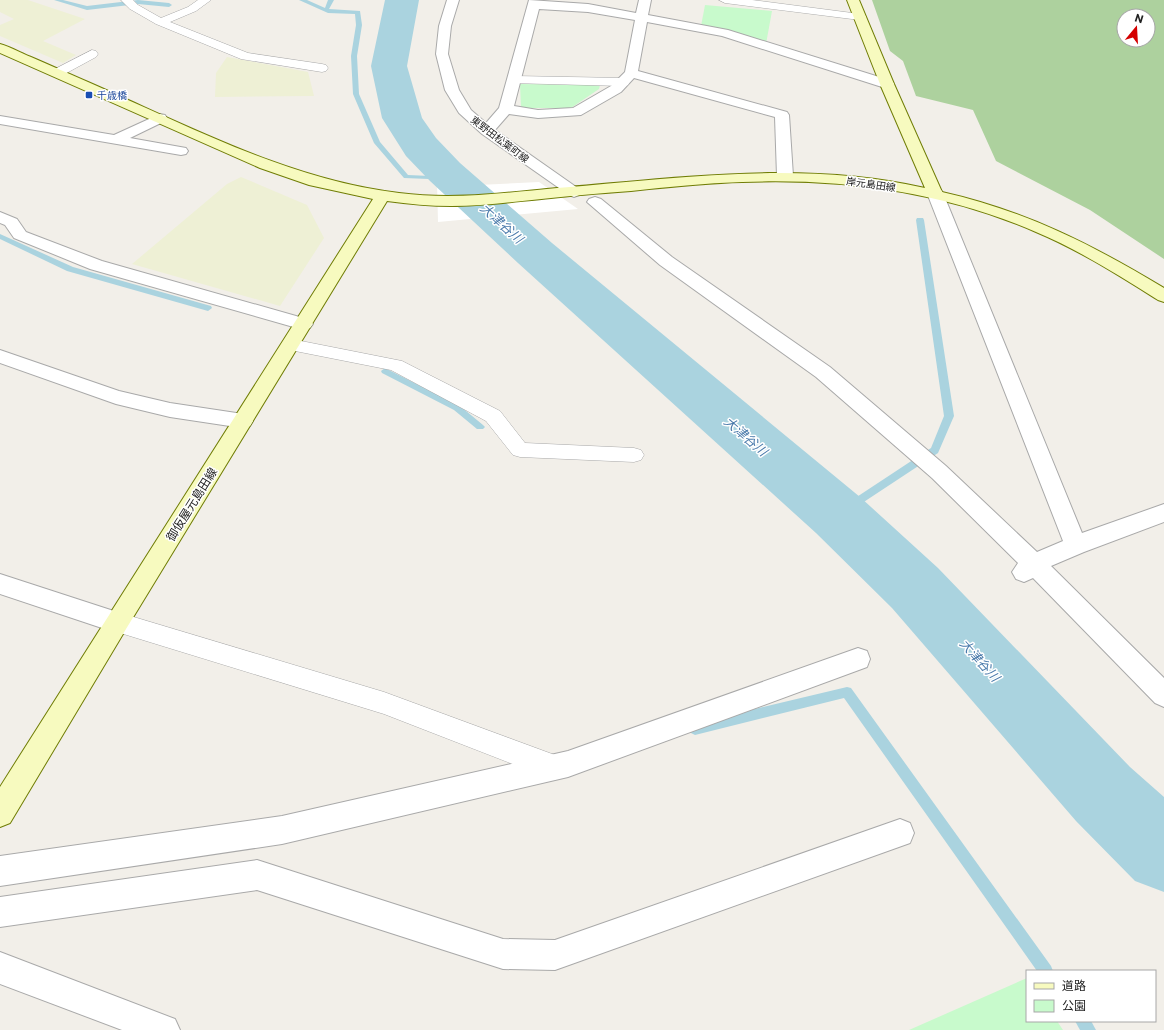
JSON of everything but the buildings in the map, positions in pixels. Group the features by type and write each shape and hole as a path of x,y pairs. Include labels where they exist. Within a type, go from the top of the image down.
{"street":[{"name":"東野田松葉町線","path":"453,0 445,26 442,54 452,90 466,113 487,131 574,192"},
{"path":"506,109 538,114 576,112 616,89 627,78 645,0"},
{"path":"854,0 887,84 935,193 1076,546"},
{"path":"487,131 506,109 535,2 588,8 724,33 887,84"},
{"name":"岸元島田線","path":"0,48 253,159 299,177 337,187 383,195 438,201 488,200 699,180 785,176 852,181 935,193 976,204 1040,228 1103,258 1164,296"},
{"path":"627,78 782,115 785,176"},
{"path":"115,140 160,118"},
{"path":"0,120 181,151"},
{"name":"御仮屋元島田線","path":"0,813 383,195"},
{"path":"595,202 666,261 822,372 940,472 1029,568 1164,695"},
{"path":"0,217 11,222 20,235 96,265 304,324"},
{"path":"0,356 116,397 170,410 243,421"},
{"path":"1029,568 1076,546 1164,513"},
{"path":"0,584 118,622"},
{"path":"0,871 282,830 568,764 858,659"},
{"path":"0,912 257,875 503,954 555,955 900,833"},
{"path":"0,968 164,1030"}],"lane":[{"path":"128,0 134,7 160,22 245,56 322,68"},
{"path":"160,22 192,9 205,0"},
{"path":"725,0 860,17"},
{"path":"57,73 92,54"},
{"path":"514,80 627,78"},
{"path":"291,345 396,365 493,416 520,450 634,456"},
{"path":"118,622 384,703 554,767"}],"green space":[{"path":"0,0 28,0 85,19 43,41 76,55 63,63 0,36 0,25 14,19 0,12"},
{"path":"872,0 1164,0 1164,259 1090,210 996,161 973,110 916,96 903,61 890,51"},
{"path":"705,5 772,11 766,44 701,26"},
{"path":"227,57 308,72 314,96 215,97 216,73"},
{"path":"520,84 600,85 599,89 571,108 521,108"},
{"path":"241,177 307,205 324,238 280,306 132,264 227,184"},
{"path":"1026,978 1026,1022 1058,1022 1063,1030 909,1030"}],"pier":[{"path":"539,182 578,209 438,222 437,183 478,185"}],"waterway":[{"path":"57,0 87,8 138,2 169,5"},
{"path":"302,0 328,11 358,12 359,25 354,56 356,94 377,143 406,177 452,179"},
{"path":"326,10 331,0"},
{"name":"大津谷川","path":"402,0 389,66 402,118 421,147 445,172 535,253 838,515 915,588 1103,794 1164,852"},
{"path":"838,515 935,450 949,416 920,220"},
{"path":"0,236 70,269 208,308"},
{"path":"385,371 457,408 480,427"},
{"path":"695,729 847,692 1045,970"},
{"path":"1083,1022 1089,1030"}],"place":[{"name":"千歳橋","path":"89,95"}]}
